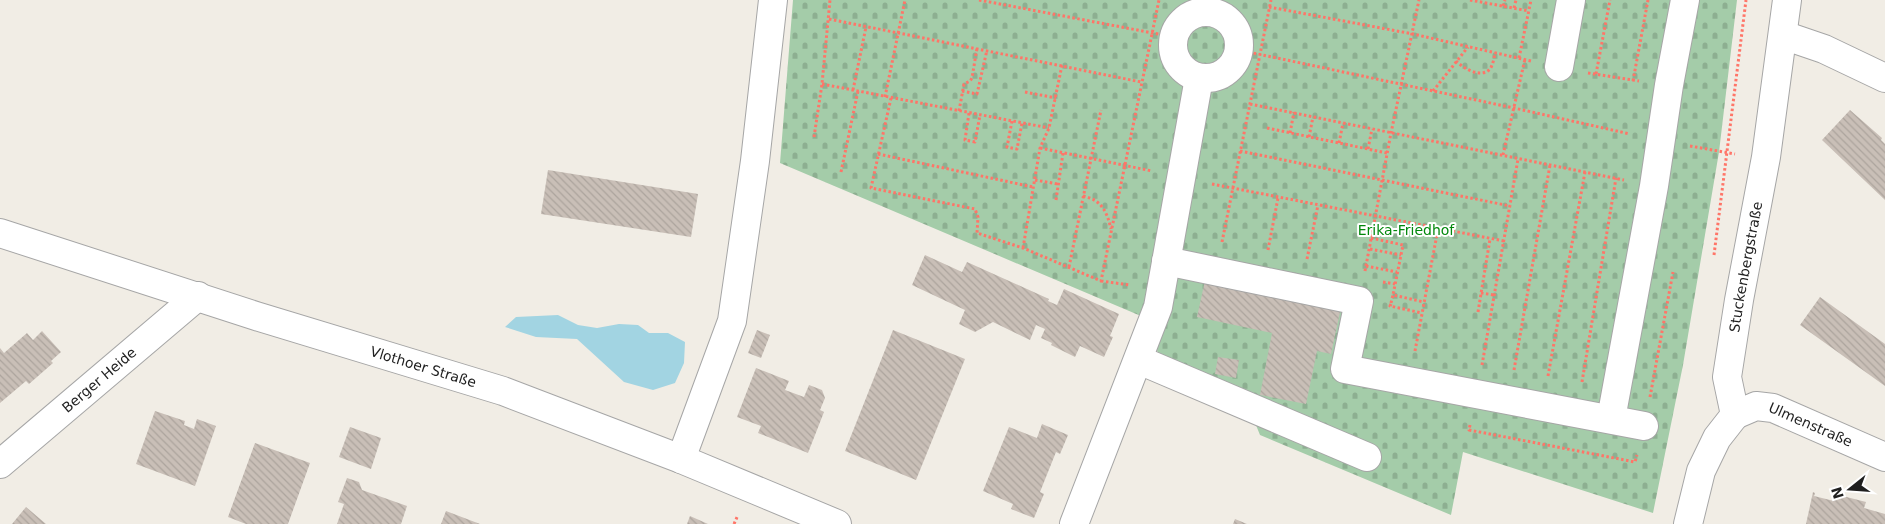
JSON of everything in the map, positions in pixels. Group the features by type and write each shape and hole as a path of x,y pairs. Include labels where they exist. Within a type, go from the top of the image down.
{"street":[{"path":"682,459 732,321 755,161 772,0"},
{"path":"1559,67 1571,0"},
{"path":"1611,419 1662,141 1669,85 1685,0"},
{"name":"Stuckenbergstraße","path":"1735,415 1728,377 1739,300 1766,157 1787,0"},
{"path":"1212,6 1227,19 1249,52 1217,77 1199,78 1183,70 1164,35 1195,14 1212,6"},
{"path":"1783,35 1824,49 1885,78"},
{"path":"1074,524 1158,307 1199,78"},
{"name":"Vlothoer Straße","path":"0,233 256,316 503,391 682,459 836,524"},
{"path":"1166,261 1359,300 1345,369 1644,426"},
{"name":"Berger Heide","path":"0,464 198,296"},
{"path":"1139,360 1367,457"},
{"name":"Ulmenstraße","path":"1735,415 1756,406 1772,408 1885,457"},
{"path":"1688,524 1701,471 1717,438 1735,415"}],"path":[{"path":"814,137 822,84 830,0"},
{"path":"886,97 905,0"},
{"path":"979,0 1164,35"},
{"path":"891,98 871,188 975,209 978,217 977,233 1023,248 1101,281 1141,82 1164,35 1159,0"},
{"path":"1216,270 1250,104 1249,52 1271,0"},
{"path":"1359,300 1391,132 1419,0"},
{"path":"1470,0 1529,11"},
{"path":"1503,6 1505,0"},
{"path":"1514,8 1516,0"},
{"path":"1519,58 1531,0"},
{"path":"1596,74 1610,0"},
{"path":"1633,81 1648,0"},
{"path":"1269,7 1413,34 1559,67 1633,81 1669,85"},
{"path":"829,19 1141,82"},
{"path":"852,90 866,27"},
{"path":"1433,91 1468,47"},
{"path":"959,111 964,84 972,78 977,48"},
{"path":"962,91 977,94 986,50"},
{"path":"1249,52 1662,141 1727,154 1766,157"},
{"path":"1456,61 1463,68 1482,72 1488,71 1491,68 1495,53"},
{"path":"1503,156 1525,59"},
{"path":"1023,248 1040,148 1049,128 1062,65"},
{"path":"972,78 980,79"},
{"path":"822,84 1049,128"},
{"path":"842,172 858,92"},
{"path":"1025,92 1056,98"},
{"path":"1250,104 1654,186"},
{"path":"1069,267 1100,110"},
{"path":"1290,133 1294,112"},
{"path":"970,113 965,140 975,142 980,115"},
{"path":"1309,136 1313,116"},
{"path":"1012,121 1007,147 1017,149 1022,123"},
{"path":"1339,143 1344,123"},
{"path":"1267,128 1387,153"},
{"path":"1368,149 1372,129"},
{"path":"1040,148 1232,189 1504,242"},
{"path":"1240,151 1510,206"},
{"path":"1056,200 1063,153"},
{"path":"878,154 1034,187"},
{"path":"1518,159 1469,430 1634,462 1644,426 1673,272"},
{"path":"1509,400 1550,165"},
{"path":"1542,406 1585,172"},
{"path":"1577,413 1616,178"},
{"path":"1035,180 1058,184"},
{"path":"1083,196 1092,198 1102,206 1107,214 1111,230"},
{"path":"1263,280 1278,198"},
{"path":"1300,288 1318,206"},
{"path":"1409,381 1438,229"},
{"path":"1371,238 1403,245 1391,303"},
{"path":"1478,312 1490,239"},
{"path":"1369,249 1401,255"},
{"path":"1366,266 1397,272"},
{"path":"1481,293 1494,295"},
{"path":"1393,296 1424,302"}],"green space":[{"name":"Erika-Friedhof","path":"793,0 1737,0 1719,152 1683,365 1653,513 1463,452 1451,515 1260,435 1243,393 1159,357 1148,319 780,163"}],"water":[{"path":"558,315 578,325 597,328 619,324 638,325 649,333 668,333 685,342 684,363 675,383 653,390 624,382 577,339 536,337 505,327 516,317"}],"building":[{"path":"1850,110 1882,138 1881,140 1885,144 1885,200 1822,140"},
{"path":"548,170 698,194 691,237 541,214"},
{"path":"925,255 962,272 967,262 1049,299 1048,301 1057,305 1064,289 1119,314 1110,336 1113,337 1104,357 1080,346 1075,357 1041,338 1045,329 1036,325 1030,340 993,322 975,332 959,324 965,310 912,285"},
{"path":"1206,276 1342,303 1331,354 1317,351 1306,404 1260,395 1272,333 1197,317"},
{"path":"1820,297 1885,344 1885,386 1800,325"},
{"path":"757,330 770,335 761,358 748,353"},
{"path":"893,330 965,359 916,480 845,451"},
{"path":"42,331 61,352 51,361 53,363 29,384 26,381 0,403 0,348 4,353 27,333 33,340"},
{"path":"1218,357 1239,360 1236,378 1215,374"},
{"path":"756,368 789,381 785,390 804,397 809,385 822,390 825,398 820,410 824,412 808,453 758,433 761,426 737,417"},
{"path":"155,411 185,421 184,425 194,429 197,419 216,426 195,486 136,464"},
{"path":"1042,424 1068,435 1060,454 1056,452 1040,492 1044,494 1034,518 1011,509 1013,504 983,491 1009,427 1037,438"},
{"path":"350,427 381,438 371,469 339,457"},
{"path":"255,443 310,463 288,524 246,524 228,517"},
{"path":"347,478 359,482 362,490 407,506 401,524 337,524 344,504 338,502"},
{"path":"1813,492 1815,493 1814,496 1834,501 1835,494 1866,502 1864,508 1885,514 1885,524 1806,524"},
{"path":"26,507 46,524 12,524"},
{"path":"446,511 480,524 441,524"},
{"path":"690,516 708,524 687,524"},
{"path":"1235,519 1247,524 1233,524"}]}
